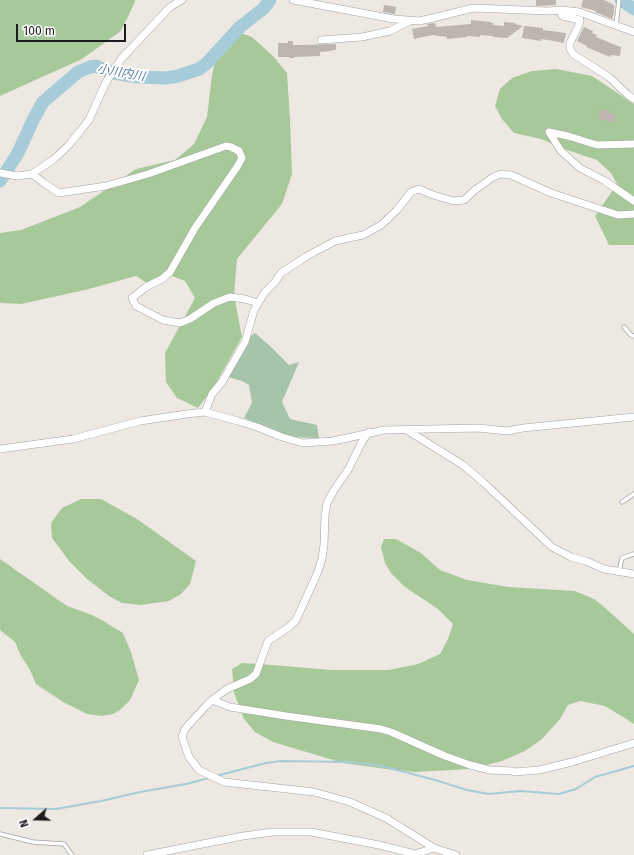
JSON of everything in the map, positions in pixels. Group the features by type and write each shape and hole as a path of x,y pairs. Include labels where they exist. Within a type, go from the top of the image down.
{"street":[{"path":"0,173 17,176 32,174 53,160 68,146 90,120 105,84 121,59 170,7 182,0"},
{"path":"293,0 394,19 412,20 433,18 473,8 548,11 561,10 579,12 634,32"},
{"path":"561,10 562,16 580,20 570,43 570,49 573,54 600,70 628,95 634,98"},
{"path":"321,40 362,38 390,31 412,20"},
{"path":"634,144 597,145 549,132 561,151 580,168 634,201"},
{"path":"32,174 59,192 106,186 148,174 226,146 239,151 242,158 238,167 195,228 170,272 162,279 146,287 132,298 136,306 164,320 180,323 190,319 214,303 230,297 258,303"},
{"path":"205,412 212,394 222,382 245,342 254,310 265,292 275,282 281,273 307,256 335,241 363,235 381,225 397,210 411,192 419,190 454,201 464,200 493,177 501,174 511,175 551,193 618,215 634,214"},
{"path":"0,449 73,439 140,421 205,412 257,427 282,437 303,443 333,441 369,432 384,430 478,428 507,431 523,428 634,417"},
{"path":"405,429 463,466 552,547 571,557 586,561 604,569 634,574"},
{"path":"369,432 363,440 348,470 334,490 328,503 325,516 322,559 317,574 296,620 289,627 268,641 256,674 227,689 212,700 184,729 182,738 189,757 199,770 224,782 314,792 350,802 386,818 434,848 456,855"},
{"path":"212,700 230,707 381,729 470,765 504,772 539,770 572,762 634,743"},
{"path":"150,855 243,836 273,832 311,832 379,845 415,854 434,848"}],"lane":[{"path":"616,25 619,1"},
{"path":"624,327 631,336 634,336"},
{"path":"622,502 634,494"},
{"path":"619,572 622,558 634,554"},
{"path":"0,834 33,842 64,844 72,855"}],"green space":[{"path":"0,0 135,0 135,2 121,31 82,59 0,96"},
{"path":"232,30 252,37 273,56 287,73 292,174 282,204 237,259 234,295 242,337 215,385 198,408 177,398 166,382 165,353 195,298 185,281 164,273 150,285 136,276 85,290 21,304 0,303 0,233 21,230 80,207 136,169 175,160 194,144 207,117 212,75 219,44"},
{"path":"556,69 592,76 634,104 634,245 609,245 595,216 617,184 611,173 597,160 541,139 514,133 502,119 495,106 500,89 512,78 532,71"},
{"path":"255,333 289,365 299,362 282,402 290,419 317,425 319,438 290,437 244,418 252,403 249,385 242,381 228,377 240,357 249,337"},
{"path":"81,499 101,499 137,519 196,561 190,584 181,594 169,601 140,605 122,603 109,596 87,579 69,561 52,538 51,523 62,508"},
{"path":"384,539 396,539 421,553 440,570 467,580 508,587 575,591 594,599 634,634 634,724 605,706 580,701 568,705 560,719 542,739 525,751 502,761 471,769 415,772 343,763 273,742 255,732 244,719 234,693 232,669 242,663 331,670 389,670 418,664 440,654 448,639 453,624 438,609 405,587 391,573 385,563 381,547"},
{"path":"0,559 67,606 92,615 123,633 131,652 139,680 130,700 120,710 113,714 102,716 87,714 63,702 36,684 15,642 0,630"}],"building":[{"path":"536,0 556,0 556,5 536,6"},
{"path":"583,0 604,0 614,5 612,19 595,12 596,11 581,7"},
{"path":"384,5 396,7 395,14 383,12"},
{"path":"471,20 491,22 493,25 504,26 504,22 515,23 523,26 507,38 480,35 480,37 467,36 447,39 447,37 432,35 414,39 412,29 428,26 427,24 435,23 436,27 471,24"},
{"path":"524,26 566,33 564,43 541,39 541,41 522,38"},
{"path":"584,27 593,31 592,33 597,35 596,37 621,47 620,56 611,55 610,57 586,47 587,46 577,41"},
{"path":"288,41 293,41 293,45 336,44 336,50 320,52 320,56 294,58 278,57 278,43 288,43"},
{"path":"600,109 616,114 614,123 598,118"}],"waterway":[{"name":"小川内川","path":"0,181 18,153 43,102 78,72 96,66 113,73 138,77 166,78 178,76 199,69 207,63 240,27 264,8 270,0"},
{"name":"小川内川","path":"621,0 634,9"},
{"path":"216,776 266,763 281,761 347,762 378,765 467,790 489,794 520,791 559,794 576,789 595,777 634,766"},
{"path":"0,808 56,809 186,784 209,778"}]}
